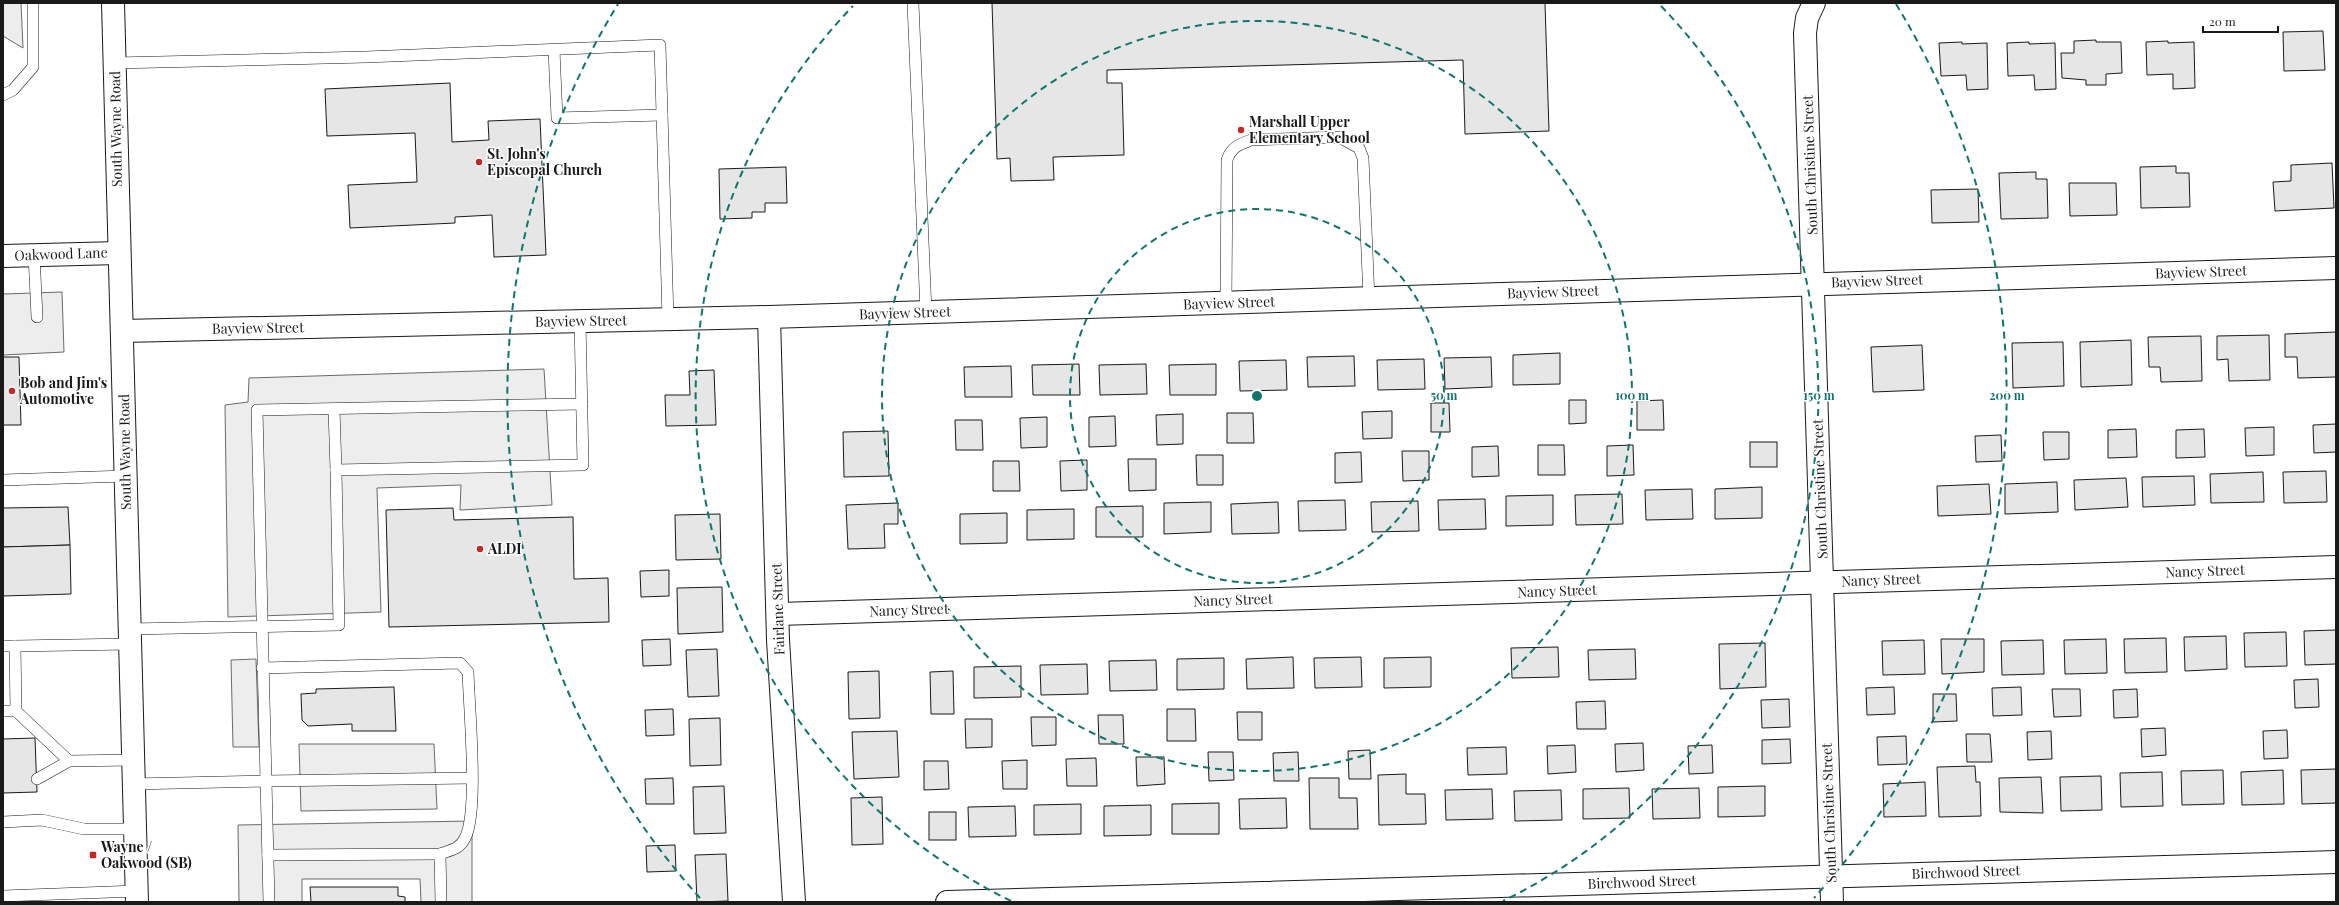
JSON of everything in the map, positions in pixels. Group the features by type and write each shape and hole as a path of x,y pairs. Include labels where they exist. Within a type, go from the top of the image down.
{"street":[{"name":"South Wayne Road","path":"113,3 137,897"},
{"name":"South Christine Street","path":"1814,4 1807,18 1805,33 1814,282 1832,902"},
{"name":"Oakwood Lane","path":"3,256 119,252"},
{"name":"Bayview Street","path":"122,331 769,317 1370,299 1814,282 2336,268"},
{"name":"Fairlane Street","path":"769,317 778,614 794,902"},
{"name":"Nancy Street","path":"778,614 2336,567"},
{"name":"Birchwood Street","path":"947,902 1831,875 2336,862"}],"lane":[{"path":"3,94 13,90 33,67 33,3"},
{"path":"913,3 926,312"},
{"path":"115,63 660,46 668,319"},
{"path":"554,50 557,118 662,116"},
{"path":"1226,303 1227,160 1229,152 1238,145 1251,140 1340,137 1352,142 1359,148 1363,158 1370,299"},
{"path":"34,255 37,318"},
{"path":"336,470 583,464 580,321"},
{"path":"269,902 262,668 257,410 582,404"},
{"path":"3,646 262,626 339,625 334,409"},
{"path":"3,480 126,476"},
{"path":"15,646 16,711"},
{"path":"262,668 460,663 468,672 472,814 466,838 459,848 440,854 268,855"},
{"path":"3,711 16,711 69,761"},
{"path":"36,779 69,761 133,760"},
{"path":"133,784 471,778"},
{"path":"3,822 42,820 84,829 135,829"},
{"path":"440,854 441,902"},
{"path":"3,896 137,897"}],"shaded area":[{"path":"3,3 21,3 23,48 3,36"},
{"path":"62,292 64,352 3,355 3,294"},
{"path":"544,369 552,505 460,510 461,485 377,488 381,612 228,617 225,405 248,402 249,378"},
{"path":"256,659 259,747 233,747 231,660"},
{"path":"299,744 434,744 437,809 301,811"},
{"path":"472,821 472,902 421,902 420,879 302,879 302,902 239,902 238,825"}],"building":[{"path":"992,3 1545,3 1549,131 1465,134 1463,60 1107,70 1107,83 1122,83 1124,155 1053,157 1054,180 1011,181 1010,158 997,159"},
{"path":"2323,31 2325,70 2284,71 2283,32"},
{"path":"2096,40 2096,42 2121,42 2122,73 2106,74 2106,85 2086,85 2086,80 2062,78 2061,53 2074,53 2074,41"},
{"path":"2168,41 2168,43 2194,42 2195,88 2173,89 2173,74 2147,75 2146,42"},
{"path":"1962,42 1962,44 1987,43 1988,89 1967,90 1966,75 1941,76 1939,43"},
{"path":"2029,42 2029,44 2055,43 2056,89 2035,90 2034,75 2008,76 2007,43"},
{"name":"St. John's Episcopal Church","path":"450,83 452,142 489,140 488,121 540,119 546,255 494,257 492,215 455,217 455,223 350,228 348,185 417,182 415,133 327,136 325,89"},
{"path":"2332,163 2334,208 2275,211 2273,182 2291,181 2291,165"},
{"path":"2176,166 2176,173 2189,173 2190,207 2141,208 2140,167"},
{"path":"786,167 787,203 765,203 765,212 752,212 752,218 720,219 719,169"},
{"path":"2036,172 2036,179 2047,179 2048,218 2001,219 1999,173"},
{"path":"2069,183 2116,183 2117,215 2070,216"},
{"path":"1978,189 1979,222 1932,223 1931,190"},
{"path":"2336,332 2336,377 2298,378 2297,357 2285,357 2285,334"},
{"path":"2269,335 2270,380 2229,381 2228,359 2217,360 2217,336"},
{"path":"2201,336 2202,381 2161,382 2160,367 2149,367 2148,337"},
{"path":"2131,340 2132,385 2081,387 2080,342"},
{"path":"2063,342 2064,386 2013,388 2012,343"},
{"path":"1922,345 1924,390 1873,392 1871,347"},
{"path":"1560,353 1560,384 1513,385 1513,355"},
{"path":"1354,356 1355,386 1308,387 1307,357"},
{"name":"Bob and Jim's Automotive","path":"3,357 19,357 21,425 3,425"},
{"path":"1491,357 1492,387 1445,389 1444,358"},
{"path":"1424,359 1425,389 1378,390 1377,360"},
{"path":"1286,360 1287,390 1240,391 1239,361"},
{"path":"1079,364 1080,395 1033,395 1032,365"},
{"path":"1146,364 1147,394 1100,395 1099,365"},
{"path":"1216,364 1216,395 1170,395 1169,365"},
{"path":"1011,366 1012,397 965,397 964,367"},
{"path":"714,370 716,425 666,426 665,395 690,395 689,371"},
{"path":"1569,400 1586,400 1586,423 1569,424"},
{"path":"1663,400 1664,430 1637,430 1637,401"},
{"path":"1431,403 1449,403 1450,432 1431,432"},
{"path":"1392,411 1392,438 1363,439 1362,412"},
{"path":"1227,413 1253,413 1254,443 1227,443"},
{"path":"1183,414 1183,444 1157,445 1156,415"},
{"path":"1115,416 1116,446 1089,447 1089,417"},
{"path":"1047,417 1047,447 1021,448 1020,418"},
{"path":"955,420 982,420 983,450 956,450"},
{"path":"2336,424 2336,452 2314,453 2313,425"},
{"path":"2274,427 2274,455 2246,456 2245,428"},
{"path":"2136,429 2137,457 2108,458 2108,430"},
{"path":"2204,429 2205,457 2176,458 2176,430"},
{"path":"888,431 889,476 844,477 843,432"},
{"path":"2043,432 2069,432 2069,459 2044,460"},
{"path":"2001,435 2002,461 1976,462 1975,436"},
{"path":"1750,442 1777,442 1777,467 1750,467"},
{"path":"1538,445 1564,445 1565,475 1538,475"},
{"path":"1633,445 1634,475 1607,476 1607,446"},
{"path":"1498,446 1499,476 1472,477 1472,447"},
{"path":"1402,451 1429,451 1429,480 1403,481"},
{"path":"1361,452 1362,482 1335,483 1335,453"},
{"path":"1196,455 1223,455 1223,485 1197,485"},
{"path":"1128,459 1156,459 1156,490 1129,491"},
{"path":"1087,460 1087,490 1061,491 1060,461"},
{"path":"993,461 1019,461 1020,491 993,491"},
{"path":"2326,471 2327,502 2284,503 2283,472"},
{"path":"2263,472 2264,502 2211,503 2210,474"},
{"path":"2194,476 2195,505 2143,507 2142,477"},
{"path":"2126,478 2128,507 2075,510 2074,480"},
{"path":"2057,482 2058,512 2005,514 2005,484"},
{"path":"1989,484 1991,514 1938,516 1937,486"},
{"path":"1762,487 1762,518 1715,519 1715,489"},
{"path":"1692,489 1693,519 1646,520 1645,490"},
{"path":"1622,494 1623,524 1576,525 1575,495"},
{"path":"1553,495 1553,525 1506,526 1506,496"},
{"path":"1485,499 1486,529 1439,530 1438,500"},
{"path":"1345,500 1346,530 1299,531 1298,501"},
{"path":"1418,501 1419,531 1372,532 1371,502"},
{"path":"1211,502 1211,532 1164,534 1164,503"},
{"path":"1278,502 1279,533 1232,534 1231,504"},
{"path":"898,503 898,524 884,524 885,548 848,549 846,505"},
{"path":"1143,506 1143,537 1096,537 1096,507"},
{"path":"68,507 70,545 3,547 3,508"},
{"name":"ALDI","path":"453,508 454,520 573,517 574,579 608,578 609,622 389,627 386,510"},
{"path":"1074,509 1074,539 1027,540 1027,510"},
{"path":"1007,513 1007,543 960,544 960,514"},
{"path":"720,514 721,559 676,560 675,515"},
{"path":"70,545 71,594 3,596 3,547"},
{"path":"669,570 669,596 641,597 640,571"},
{"path":"722,587 723,632 678,634 677,588"},
{"path":"2336,630 2336,664 2305,665 2304,631"},
{"path":"2286,632 2287,666 2245,667 2244,633"},
{"path":"2226,636 2227,669 2185,671 2184,637"},
{"path":"2166,638 2167,672 2125,673 2124,639"},
{"path":"670,639 671,665 643,666 642,640"},
{"path":"1941,639 1984,639 1984,672 1942,674"},
{"path":"2106,639 2107,673 2065,674 2064,640"},
{"path":"1924,640 1925,674 1883,675 1882,641"},
{"path":"2043,640 2044,674 2002,675 2001,641"},
{"path":"1765,643 1766,687 1720,689 1719,644"},
{"path":"1558,647 1559,677 1512,678 1511,648"},
{"path":"717,649 719,696 688,697 686,650"},
{"path":"1635,649 1636,679 1589,680 1588,650"},
{"path":"1293,657 1294,688 1247,689 1246,659"},
{"path":"1361,657 1362,687 1315,688 1314,658"},
{"path":"1431,657 1431,687 1384,688 1384,658"},
{"path":"1224,658 1224,689 1177,690 1177,659"},
{"path":"1156,660 1157,690 1110,691 1109,661"},
{"path":"1087,664 1088,694 1041,695 1040,665"},
{"path":"1021,666 1021,697 974,698 974,667"},
{"path":"879,671 880,718 849,719 848,672"},
{"path":"953,671 954,714 931,714 930,672"},
{"path":"2318,679 2319,707 2295,708 2294,680"},
{"path":"394,687 396,731 352,731 352,724 308,726 302,720 301,694 316,693 316,689"},
{"path":"1894,687 1895,714 1867,715 1866,688"},
{"path":"2021,687 2022,715 1993,716 1992,688"},
{"path":"2052,689 2080,689 2081,716 2054,717"},
{"path":"2137,689 2138,717 2114,718 2113,690"},
{"path":"1933,694 1956,694 1957,721 1933,722"},
{"path":"1789,699 1790,727 1762,728 1761,700"},
{"path":"1605,701 1606,729 1577,729 1576,702"},
{"path":"673,709 674,735 646,736 645,710"},
{"path":"1167,709 1195,709 1196,741 1167,741"},
{"path":"1237,712 1262,712 1262,740 1238,740"},
{"path":"1098,715 1123,715 1124,744 1099,744"},
{"path":"1031,717 1056,717 1056,745 1032,746"},
{"path":"720,718 721,765 690,766 689,719"},
{"path":"965,719 992,719 992,747 966,748"},
{"path":"2165,728 2166,755 2142,757 2141,729"},
{"path":"2287,730 2288,758 2264,759 2263,731"},
{"path":"897,731 899,777 854,779 852,732"},
{"path":"2051,731 2052,759 2028,760 2027,732"},
{"path":"1966,734 1990,734 1992,762 1967,762"},
{"path":"1906,736 1907,764 1878,765 1877,737"},
{"path":"35,738 37,792 3,793 3,739"},
{"path":"1790,739 1791,763 1762,764 1762,740"},
{"path":"1643,743 1644,770 1616,772 1615,744"},
{"path":"1575,745 1576,772 1548,774 1547,746"},
{"path":"1712,745 1713,773 1689,774 1688,746"},
{"path":"1506,747 1507,774 1468,775 1467,748"},
{"path":"1370,750 1371,779 1349,779 1348,751"},
{"path":"1208,752 1233,752 1234,780 1209,781"},
{"path":"1298,752 1299,781 1274,781 1273,753"},
{"path":"1136,757 1164,757 1165,784 1137,786"},
{"path":"1096,758 1097,786 1067,786 1066,759"},
{"path":"1027,760 1027,789 1003,789 1002,761"},
{"path":"924,761 948,761 949,789 924,790"},
{"path":"1975,766 1976,782 1980,782 1981,816 1939,817 1937,767"},
{"path":"2336,769 2336,803 2302,804 2301,770"},
{"path":"2223,770 2224,804 2182,805 2181,771"},
{"path":"2283,770 2284,804 2242,805 2241,772"},
{"path":"2162,772 2163,806 2121,807 2120,773"},
{"path":"1406,774 1406,794 1425,794 1426,824 1379,825 1378,775"},
{"path":"2101,776 2102,810 2061,811 2060,777"},
{"path":"2041,777 2043,813 2000,812 1999,778"},
{"path":"673,778 674,804 646,804 645,779"},
{"path":"1309,778 1339,778 1339,798 1357,798 1358,829 1310,829"},
{"path":"1925,782 1926,816 1884,817 1883,784"},
{"path":"724,786 726,833 694,834 693,787"},
{"path":"1765,786 1765,816 1718,817 1718,787"},
{"path":"1629,788 1630,818 1583,819 1583,789"},
{"path":"1699,788 1700,818 1653,819 1652,789"},
{"path":"1492,789 1493,819 1446,820 1445,790"},
{"path":"1561,790 1562,820 1515,821 1514,791"},
{"path":"882,797 883,844 852,845 851,798"},
{"path":"1286,798 1287,828 1240,829 1239,799"},
{"path":"1219,803 1219,834 1172,834 1172,804"},
{"path":"1081,804 1081,834 1034,835 1034,805"},
{"path":"1151,805 1151,835 1104,836 1104,806"},
{"path":"1015,806 1016,836 969,837 968,807"},
{"path":"929,812 956,812 956,840 929,840"},
{"path":"675,845 676,871 647,872 646,846"},
{"path":"726,854 728,901 697,902 695,855"},
{"path":"310,887 398,887 398,896 405,897 405,902 311,902"}],"place":[{"name":"Marshall Upper Elementary School","path":"1241,130"},
{"name":"St. John's Episcopal Church","path":"479,162"},
{"name":"Bob and Jim's Automotive","path":"12,391"},
{"name":"ALDI","path":"480,549"},
{"name":"Wayne / Oakwood (SB)","path":"93,855"}]}
